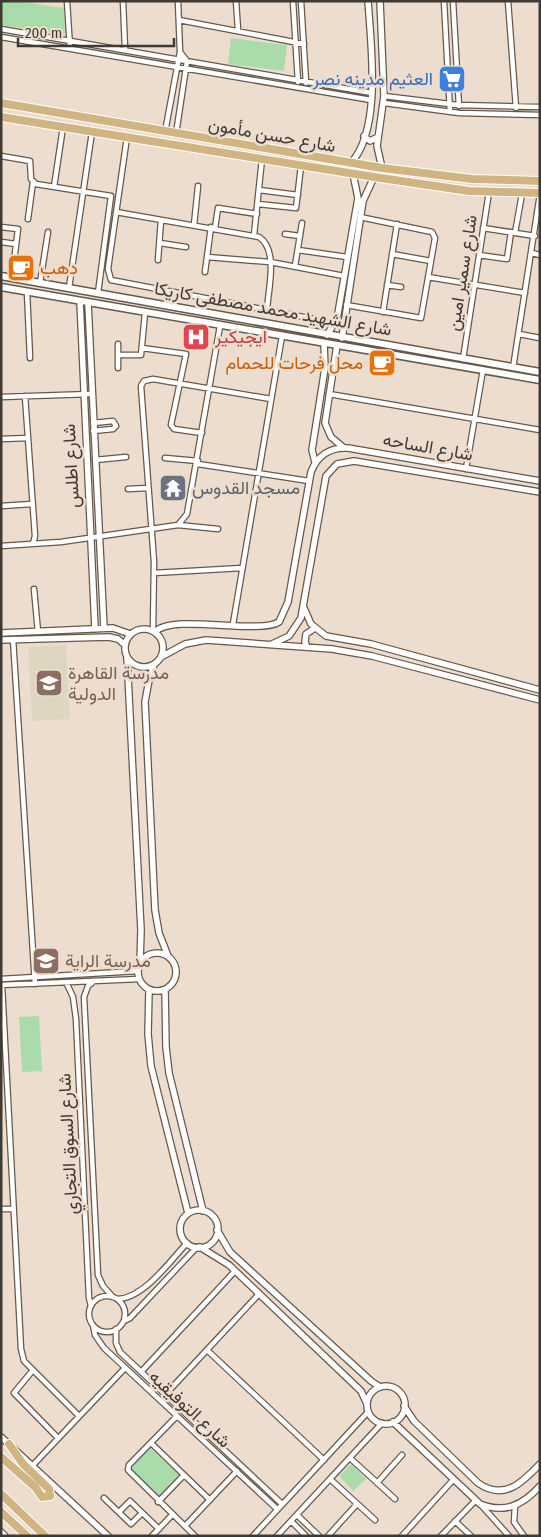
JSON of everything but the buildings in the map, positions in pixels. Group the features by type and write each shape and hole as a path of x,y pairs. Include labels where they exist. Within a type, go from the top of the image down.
{"main road":[{"name":"شارع حسن مأمون","path":"1,103 382,168 472,179 540,181"},
{"name":"شارع حسن مأمون","path":"1,117 353,174 489,192 540,194"},
{"name":"شارع الشهيد محمد مصطفى كاريكا","path":"1,276 540,372"},
{"name":"شارع الشهيد محمد مصطفى كاريكا","path":"1,287 540,380"},
{"path":"187,320 188,308"},
{"path":"201,323 200,317 203,311"},
{"path":"1,1457 35,1487 42,1497 50,1496 49,1489 23,1464 9,1444"},
{"path":"1,1494 45,1536"},
{"path":"1,1512 27,1536"}],"street":[{"path":"67,1 70,48"},
{"path":"123,1 126,50 130,58"},
{"path":"164,132 177,59 180,52 178,1"},
{"path":"236,1 238,30"},
{"path":"293,1 298,88"},
{"path":"301,1 306,90"},
{"path":"350,163 360,150 372,93 369,1"},
{"path":"380,1 384,103 378,137 378,152 382,168"},
{"path":"444,1 450,112"},
{"path":"453,1 459,112"},
{"path":"508,1 516,108"},
{"path":"178,20 304,44"},
{"path":"1,29 372,93"},
{"path":"1,37 371,100"},
{"path":"122,57 126,50"},
{"path":"176,134 187,61 180,52"},
{"path":"384,96 458,105 516,108 540,107"},
{"path":"384,103 450,112 540,115"},
{"path":"54,187 63,127"},
{"path":"69,288 92,132"},
{"path":"364,136 370,140 378,137"},
{"path":"127,137 108,266 108,275 113,282 338,321"},
{"path":"1,156 30,161 30,175 34,182 28,219"},
{"path":"254,235 262,159"},
{"path":"258,204 296,208 302,166"},
{"path":"342,338 338,321 358,194 353,174"},
{"path":"327,335 338,321 346,304 365,194 374,177"},
{"path":"34,182 54,187 111,195 98,293"},
{"path":"194,225 198,186"},
{"path":"259,190 298,194"},
{"path":"358,194 362,192 365,194"},
{"name":"شارع سمير امين","path":"463,359 489,192"},
{"path":"479,255 507,259 522,194"},
{"path":"513,368 540,194"},
{"path":"206,272 207,257 218,208 257,214"},
{"path":"109,212 254,235 266,243 270,262 267,310"},
{"path":"346,304 421,318 431,261 435,234 360,217"},
{"path":"158,260 161,220"},
{"path":"295,266 302,223"},
{"path":"383,312 397,224"},
{"path":"1,227 18,228 12,278"},
{"path":"483,228 534,236"},
{"path":"40,283 48,232"},
{"path":"285,234 300,236"},
{"path":"1,242 16,244"},
{"path":"160,243 186,247"},
{"path":"298,250 348,257"},
{"path":"392,254 431,261"},
{"path":"532,254 540,255"},
{"path":"207,257 270,262 344,276"},
{"path":"428,277 525,293"},
{"path":"388,285 400,287"},
{"path":"27,292 30,358"},
{"name":"شارع اطلس","path":"80,302 95,629"},
{"name":"شارع اطلس","path":"88,303 104,628"},
{"path":"118,355 140,356 145,313"},
{"path":"178,525 187,514 198,462 220,326"},
{"path":"519,334 540,338"},
{"path":"233,624 282,336"},
{"path":"154,632 166,626 233,624 269,626 275,624 283,617 296,567 309,481 315,462 312,450 326,362 324,343"},
{"path":"118,344 118,368"},
{"path":"336,345 326,428 334,441 344,448"},
{"path":"142,348 186,354 172,427 177,430 202,433"},
{"path":"326,362 330,361 334,364"},
{"path":"466,469 483,370"},
{"path":"154,632 154,573 141,386 148,379 271,399"},
{"path":"1,397 91,394"},
{"path":"329,394 540,430"},
{"path":"25,396 35,536 33,544"},
{"path":"93,423 113,421 116,426 114,429 93,431"},
{"path":"1,439 28,438"},
{"path":"315,462 327,452 344,448"},
{"name":"شارع الساحه","path":"344,448 480,472 540,480"},
{"path":"95,460 126,458"},
{"path":"166,458 309,481"},
{"name":"شارع الساحه","path":"304,607 326,476 334,466 349,461 540,492"},
{"path":"478,483 480,472"},
{"path":"491,485 493,473"},
{"path":"128,489 148,488"},
{"path":"1,506 32,504"},
{"path":"1,546 90,537 151,527 178,525 218,529"},
{"path":"154,573 242,568"},
{"path":"34,589 38,632"},
{"path":"304,607 308,620 315,628 331,637 376,646 540,690"},
{"path":"272,644 285,639 293,632 299,623 304,607"},
{"path":"1,634 117,628 130,634"},
{"path":"307,647 305,636 315,628"},
{"path":"161,656 162,641 154,632 141,629 130,634 125,645 141,930 138,970 139,979 150,990 165,990"},
{"path":"1,640 108,636 118,639 125,645"},
{"path":"13,639 35,984"},
{"path":"203,1211 168,1068 165,990 176,977 175,965 168,956 159,933 154,900 145,702 148,680 154,664 161,656 178,647 199,641 307,647 372,656 540,700"},
{"path":"127,657 139,667 154,664"},
{"path":"140,963 153,953 168,956"},
{"path":"1,979 138,970"},
{"path":"79,1416 24,1361 20,1349 1,985 139,979"},
{"name":"شارع السوق التجاري","path":"94,981 86,990 84,1001 98,1274 103,1286 112,1296"},
{"name":"شارع السوق التجاري","path":"66,982 74,1001 88,1294 91,1306"},
{"path":"150,990 148,1034 151,1066 188,1213 180,1226 181,1235 187,1243 215,1254 235,1271 361,1391 367,1404 368,1412 374,1419 382,1423 393,1422 400,1418 404,1406"},
{"path":"74,1001 79,998 84,1001"},
{"path":"1,1209 13,1209"},
{"path":"188,1213 203,1211 214,1218 217,1230 230,1252 368,1379 380,1387 390,1387 399,1392 404,1406 414,1421 478,1483 486,1488 500,1491 514,1488 540,1464"},
{"path":"124,1320 125,1309 118,1299 112,1296 99,1297 91,1306 89,1313 93,1325 101,1331 116,1329 124,1320 130,1318 199,1247 212,1242 217,1230"},
{"path":"118,1299 129,1298 140,1292 187,1243"},
{"path":"141,1372 235,1271"},
{"path":"165,1395 259,1294"},
{"name":"شارع التوفيقيه","path":"93,1325 95,1335 100,1344 277,1509"},
{"name":"شارع التوفيقيه","path":"116,1329 115,1339 117,1348 282,1504"},
{"path":"207,1350 324,1460"},
{"path":"33,1465 125,1368"},
{"path":"33,1370 14,1393 58,1438"},
{"path":"367,1404 371,1394 380,1387"},
{"path":"252,1536 368,1412"},
{"path":"177,1416 128,1468 158,1502 195,1536"},
{"path":"393,1422 478,1502 507,1535"},
{"path":"277,1536 382,1423"},
{"path":"1,1437 108,1536"},
{"path":"150,1443 210,1500"},
{"path":"377,1483 402,1455"},
{"path":"350,1458 395,1499"},
{"path":"185,1526 237,1471"},
{"path":"158,1502 184,1475"},
{"path":"330,1479 375,1520"},
{"path":"402,1536 453,1480"},
{"path":"257,1490 262,1485"},
{"path":"478,1502 496,1508 515,1506 528,1499 540,1486"},
{"path":"104,1498 131,1524 142,1513"},
{"path":"119,1512 128,1501 159,1528"},
{"path":"442,1536 455,1521 478,1502"},
{"path":"328,1536 357,1504"},
{"path":"515,1506 515,1524 524,1536"},
{"path":"152,1536 172,1514"},
{"path":"297,1515 318,1536"},
{"path":"291,1521 306,1536"},
{"path":"455,1521 471,1536"},
{"path":"1,1532 5,1536"}],"shaded area":[{"name":"مدرسة القاهرة الدولية","path":"66,645 70,719 32,721 28,647"}],"green space":[{"path":"1,1 17,1 64,8 65,34 1,25"},
{"path":"231,38 287,45 284,71 228,64"},
{"path":"39,1016 42,1071 22,1072 19,1017"},
{"path":"150,1448 180,1476 160,1497 130,1469"},
{"path":"351,1464 366,1479 353,1491 339,1476"}],"place":[{"name":"العثيم مدينه نصر","path":"452,79"},
{"name":"دهب","path":"21,268"},
{"name":"ايجيكير","path":"196,337"},
{"name":"محل فرحات للحمام","path":"382,363"},
{"name":"مسجد القدوس","path":"173,488"},
{"name":"مدرسة القاهرة الدولية","path":"49,683"},
{"name":"مدرسة الراية","path":"46,961"}]}
